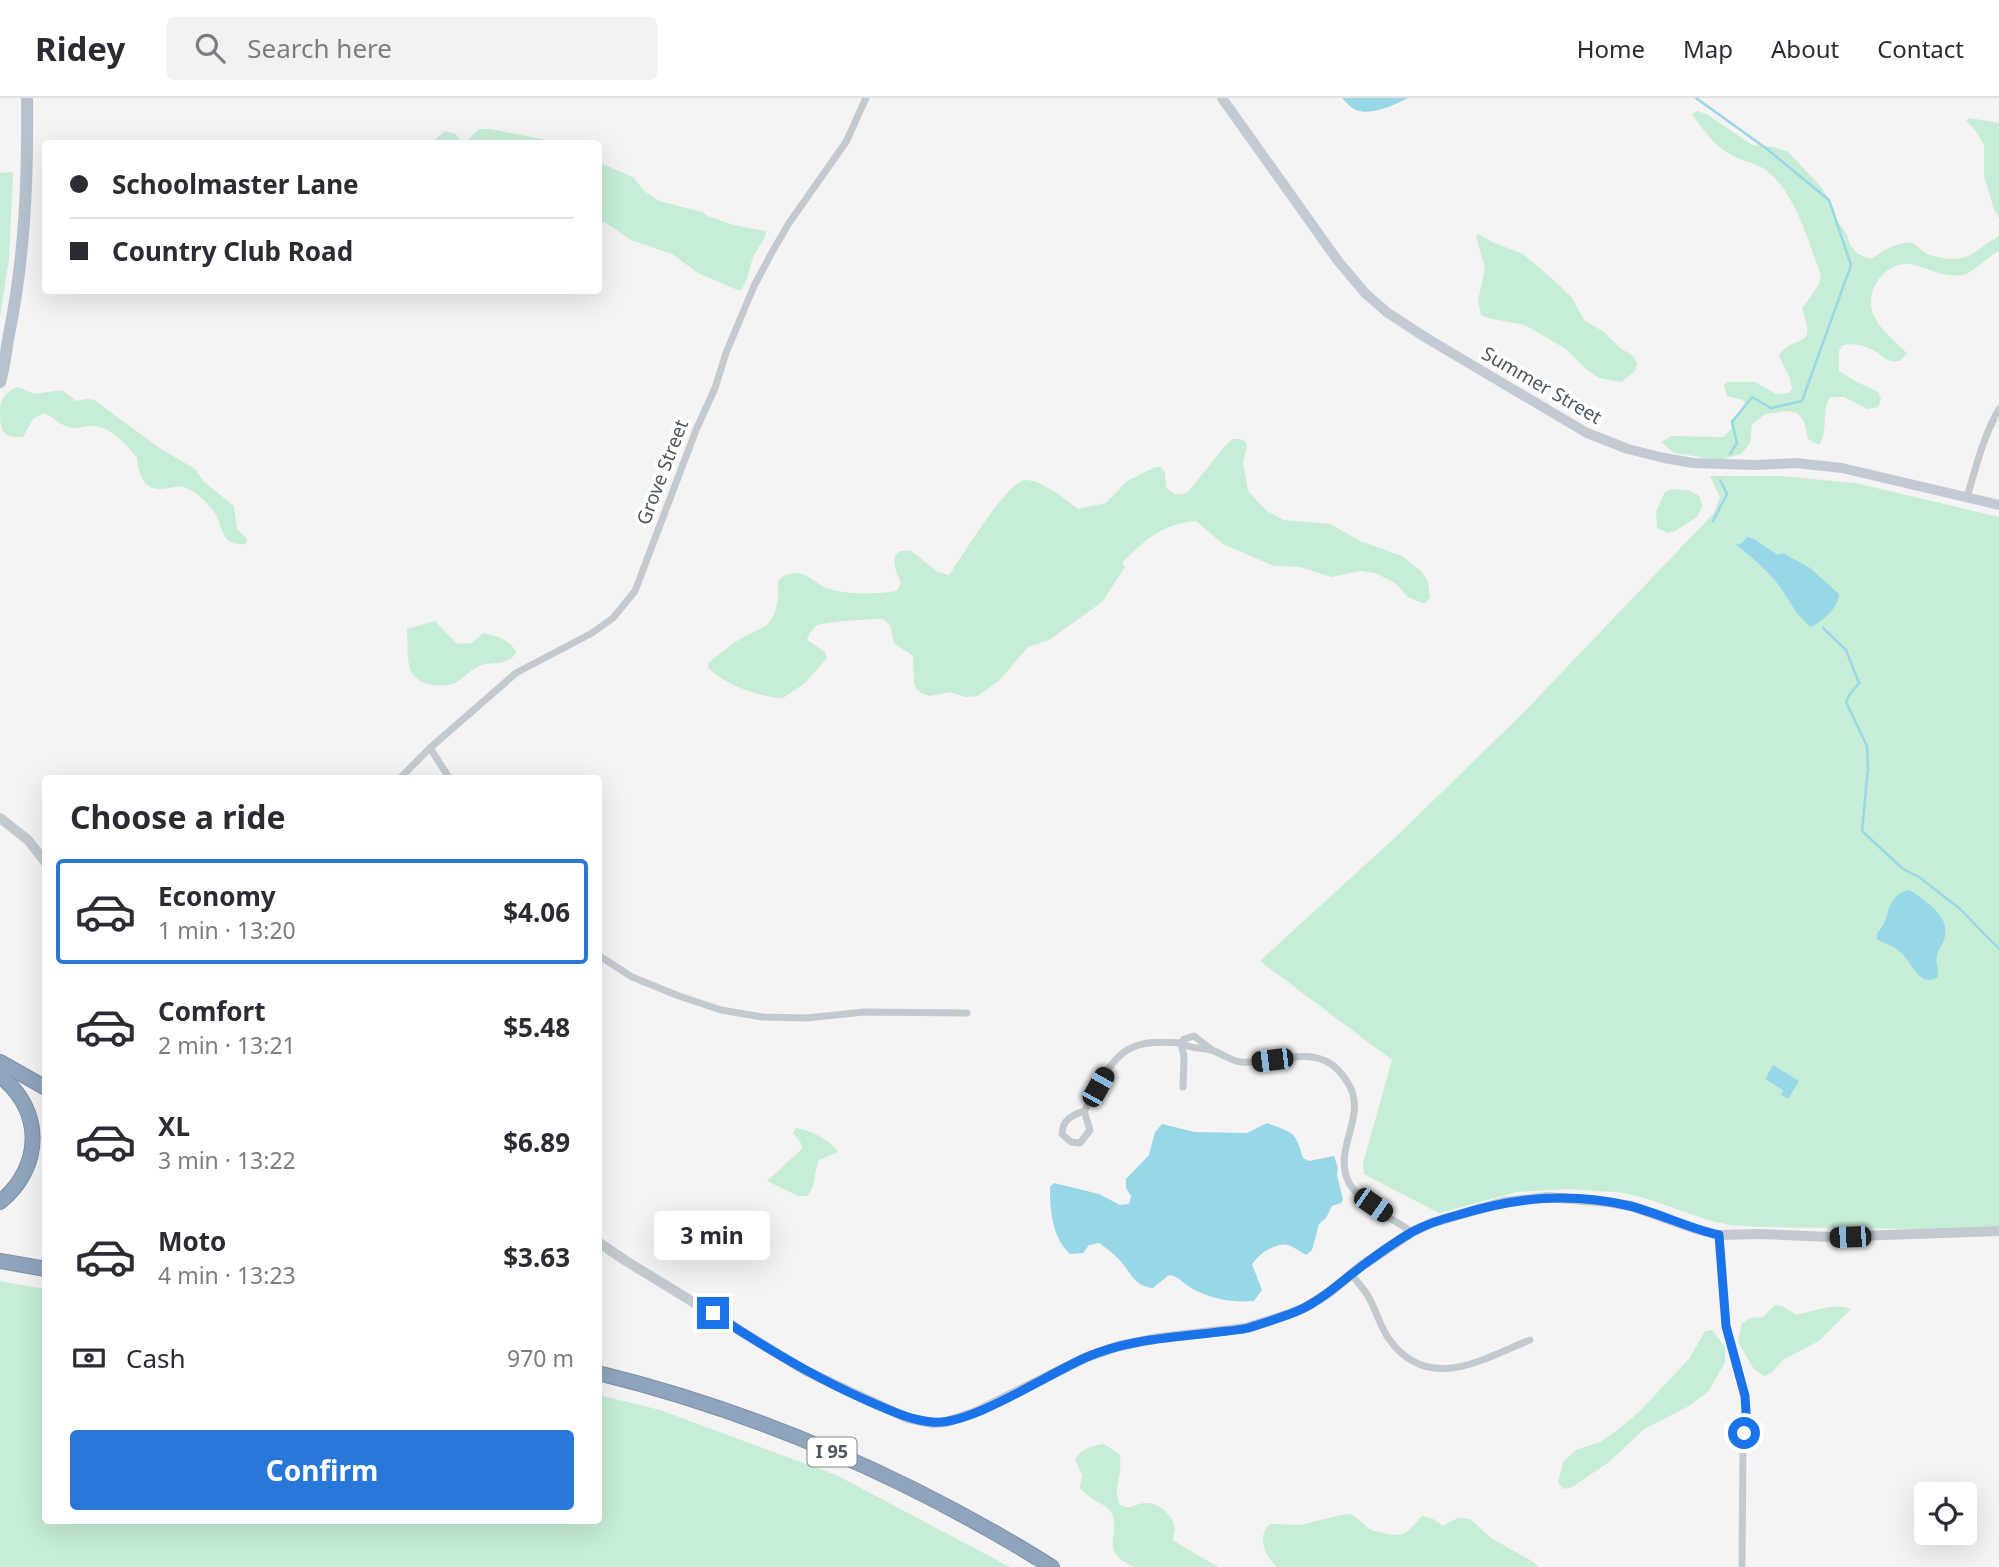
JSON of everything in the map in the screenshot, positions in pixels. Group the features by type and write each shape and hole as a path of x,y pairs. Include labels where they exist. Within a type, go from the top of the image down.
{"highway":[{"path":"0,1062 42,1086"},
{"path":"0,1076 15,1090 25,1105 31,1121 33,1139 31,1156 23,1175 0,1202"},
{"path":"0,1261 42,1268"},
{"name":"I 95","path":"602,1374 709,1405 840,1455 943,1505 1052,1567"}],"main road":[{"path":"0,382 19,282 24,234 28,150 27,98"},
{"name":"Summer Street","path":"1222,98 1315,225 1338,261 1366,294 1388,313 1428,339 1587,433 1628,449 1693,463 1796,463 1842,468 1999,505"},
{"path":"0,356 8,339"}],"street":[{"name":"Grove Street","path":"403,775 516,673 592,633 613,618 635,591 754,286 789,223 846,142 866,98"},
{"path":"1967,497 1990,425 1999,409"},
{"path":"430,748 447,775"},
{"path":"0,818 28,841 42,858"},
{"path":"602,958 632,977 679,996 721,1010 762,1017 807,1018 864,1012 967,1013"},
{"path":"1181,1043 1194,1036 1212,1050 1239,1062 1312,1057 1330,1063 1341,1073 1354,1094 1354,1117 1344,1157 1350,1185 1363,1198 1412,1232"},
{"path":"1084,1111 1090,1130 1080,1143 1070,1142 1062,1134 1063,1124 1071,1115 1084,1111 1109,1066 1125,1051 1154,1041 1181,1043 1191,1049 1212,1050"},
{"path":"1181,1043 1184,1057 1183,1087"},
{"path":"602,1245 806,1371 908,1418 933,1423 946,1422 974,1413 1087,1357 1119,1346 1159,1338 1246,1328 1289,1314 1330,1293 1382,1251 1412,1232 1431,1223 1504,1202 1547,1197 1593,1200 1631,1206 1696,1230 1719,1235 1829,1237 1999,1231"},
{"path":"1719,1235 1726,1326 1745,1396 1742,1442 1742,1567"},
{"path":"1352,1274 1367,1294 1385,1332 1395,1346 1408,1359 1419,1364 1438,1369 1461,1368 1530,1340"}],"green space":[{"path":"1698,111 1752,145 1787,151 1822,188 1850,245 1858,254 1871,259 1896,245 1911,243 1932,256 1958,259 1972,254 1999,236 1999,251 1963,275 1948,275 1917,265 1901,264 1880,278 1872,294 1874,317 1882,329 1907,353 1900,361 1891,361 1866,347 1843,345 1839,351 1839,371 1878,392 1881,399 1878,407 1868,409 1844,397 1830,397 1826,408 1824,433 1819,445 1808,439 1804,421 1797,413 1787,411 1765,414 1752,424 1750,443 1741,454 1720,460 1674,453 1661,442 1672,436 1724,437 1731,429 1731,420 1746,406 1743,400 1727,396 1724,385 1727,382 1755,382 1776,394 1789,393 1792,389 1791,383 1779,354 1806,336 1802,309 1819,284 1821,275 1800,219 1777,180 1763,168 1723,150 1692,114"},
{"path":"1969,118 1999,123 1999,218 1984,176 1984,145 1966,121"},
{"path":"479,129 490,129 547,140 468,140"},
{"path":"445,131 456,134 459,140 434,140"},
{"path":"602,164 633,177 644,191 659,201 702,212 733,225 766,231 740,291 698,273 672,254 631,240 602,221"},
{"path":"13,172 9,259 0,317 0,173"},
{"path":"1478,234 1523,254 1557,283 1572,298 1584,320 1604,332 1634,357 1637,363 1635,371 1621,382 1599,378 1566,349 1525,325 1481,315 1478,301 1485,268 1476,236"},
{"path":"18,387 34,394 62,390 76,401 94,400 161,449 195,469 204,482 234,506 237,529 247,539 246,544 237,544 226,538 212,509 193,491 183,487 159,489 149,486 140,473 137,457 108,430 93,426 68,427 43,413 33,419 23,437 7,435 1,424 1,404 7,394"},
{"path":"1233,439 1245,441 1247,446 1243,462 1248,491 1267,511 1284,520 1330,524 1360,541 1402,556 1422,572 1428,582 1430,597 1425,604 1408,597 1395,583 1375,573 1360,571 1331,577 1300,567 1274,566 1223,544 1196,521 1184,522 1164,529 1138,547 1122,563 1125,567 1102,602 1049,640 1028,647 999,681 977,696 966,697 950,692 929,696 916,689 913,656 894,643 890,626 883,619 816,626 807,640 825,652 827,658 805,683 783,698 764,696 743,689 723,679 708,667 708,663 735,642 767,625 777,604 778,581 786,575 801,574 826,588 842,592 897,591 901,583 894,561 898,552 911,551 938,572 949,575 997,505 1019,483 1027,480 1040,484 1078,509 1106,503 1127,481 1155,467 1161,467 1165,473 1166,487 1173,493 1181,494 1188,492"},
{"path":"1710,476 1780,476 1855,483 1999,517 1999,1226 1919,1229 1729,1225 1624,1193 1570,1189 1517,1192 1439,1213 1364,1174 1363,1163 1392,1060 1260,961 1400,833 1524,712 1714,513 1720,497"},
{"path":"1673,489 1688,490 1699,496 1703,506 1697,517 1668,533 1657,528 1656,512 1665,492"},
{"path":"435,621 457,644 472,643 483,633 507,642 516,653 508,661 477,667 453,684 439,686 423,682 416,678 409,665 407,629"},
{"path":"796,1128 820,1136 838,1152 819,1160 812,1188 807,1196 798,1196 767,1181 802,1149 793,1133"},
{"path":"0,1281 42,1288 42,1524 602,1524 602,1396 660,1410 838,1476 1010,1567 0,1567"},
{"path":"1775,1305 1797,1315 1832,1307 1851,1309 1819,1341 1784,1359 1771,1373 1764,1376 1754,1369 1738,1342 1742,1323 1751,1318 1763,1317"},
{"path":"1712,1330 1725,1347 1725,1362 1708,1392 1687,1407 1644,1429 1609,1462 1572,1487 1564,1489 1558,1483 1563,1462 1576,1450 1600,1442 1639,1412 1689,1359 1705,1331"},
{"path":"1104,1444 1119,1454 1117,1493 1120,1505 1131,1507 1147,1503 1161,1508 1174,1524 1172,1540 1218,1567 1134,1567 1116,1554 1113,1548 1114,1520 1111,1512 1080,1488 1082,1475 1075,1459 1088,1448"},
{"path":"1350,1514 1371,1530 1391,1535 1406,1532 1422,1516 1443,1526 1458,1518 1470,1519 1491,1538 1539,1567 1277,1567 1266,1552 1263,1540 1270,1524 1301,1525"}],"water":[{"path":"1342,98 1408,98 1369,112 1354,109"},
{"path":"1747,537 1778,555 1783,553 1810,568 1839,594 1829,614 1811,627 1806,623 1771,576 1736,545"},
{"path":"1908,890 1932,906 1945,924 1946,932 1937,958 1938,977 1931,980 1920,976 1898,950 1877,939 1877,933 1885,922 1894,898"},
{"path":"1773,1065 1799,1081 1788,1099 1781,1095 1783,1090 1765,1079"},
{"path":"1267,1123 1292,1134 1298,1142 1303,1158 1309,1161 1334,1156 1343,1200 1332,1206 1326,1218 1319,1224 1312,1250 1306,1255 1288,1245 1280,1245 1256,1259 1252,1264 1262,1290 1254,1301 1215,1298 1169,1275 1153,1288 1147,1287 1134,1279 1117,1257 1099,1243 1089,1245 1083,1253 1070,1254 1059,1240 1051,1205 1050,1187 1054,1183 1099,1194 1120,1205 1129,1204 1131,1196 1126,1188 1126,1179 1149,1155 1155,1132 1162,1124 1195,1132 1247,1133"}],"waterway":[{"path":"1696,98 1767,149 1829,200 1851,265 1802,401 1771,408 1752,397 1732,422 1737,443 1730,454"},
{"path":"1713,521 1727,494 1720,480"},
{"path":"1823,628 1846,650 1859,683 1846,702 1867,746 1868,768 1862,831 1903,869 1919,877 1960,909 1999,949"}],"route":[{"path":"713,1313 806,1371 860,1398 908,1418 933,1423 946,1422 974,1413 1087,1357 1119,1346 1159,1338 1246,1328 1289,1314 1330,1293 1382,1251 1431,1223 1504,1202 1547,1197 1593,1200 1631,1206 1696,1230 1719,1235 1726,1326 1745,1396 1744,1433"}]}
